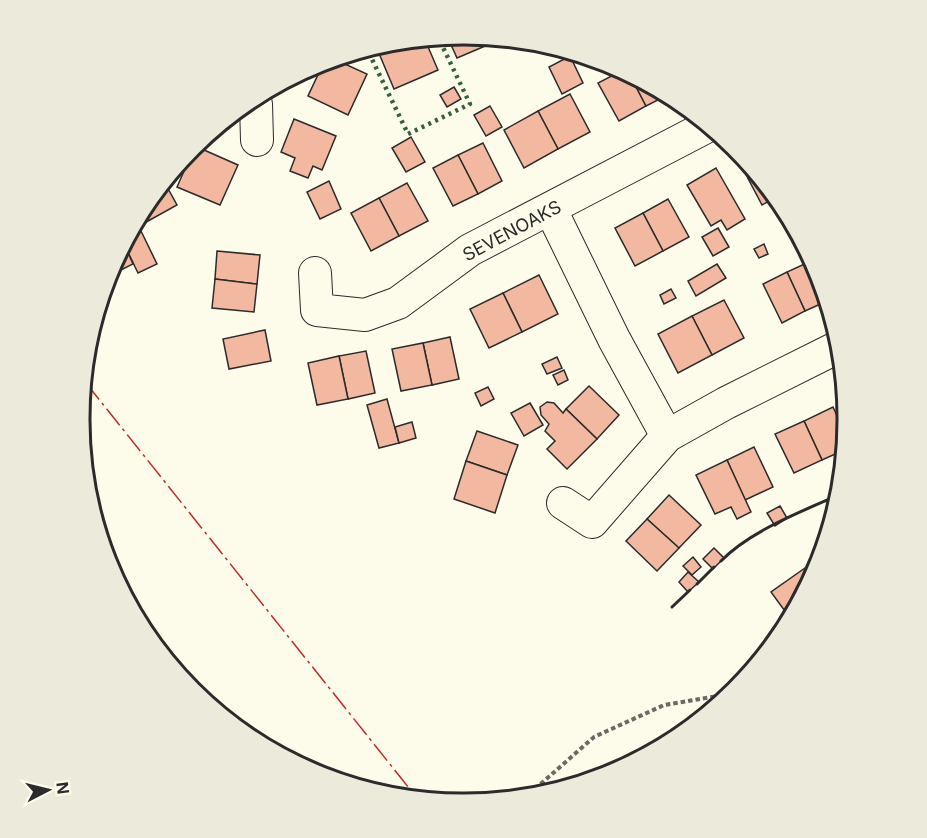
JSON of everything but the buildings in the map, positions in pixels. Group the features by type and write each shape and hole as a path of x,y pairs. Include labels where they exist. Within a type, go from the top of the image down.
{"street":[{"path":"256,108 257,140"},
{"name":"SEVENOAKS","path":"315,273 317,310 365,315 398,303 470,250 551,210 700,130"},
{"path":"551,210 614,339 667,436"},
{"path":"562,503 592,522 667,436 726,403 831,351"}],"path":[{"path":"539,785 594,737 664,705 713,697"}],"hedge":[{"path":"371,57 408,134 470,104 442,46"}],"wall":[{"path":"721,561 745,541 789,517 828,500"},
{"path":"697,584 714,567"},
{"path":"672,607 690,590"}],"power":[{"path":"91,389 410,789"}]}
